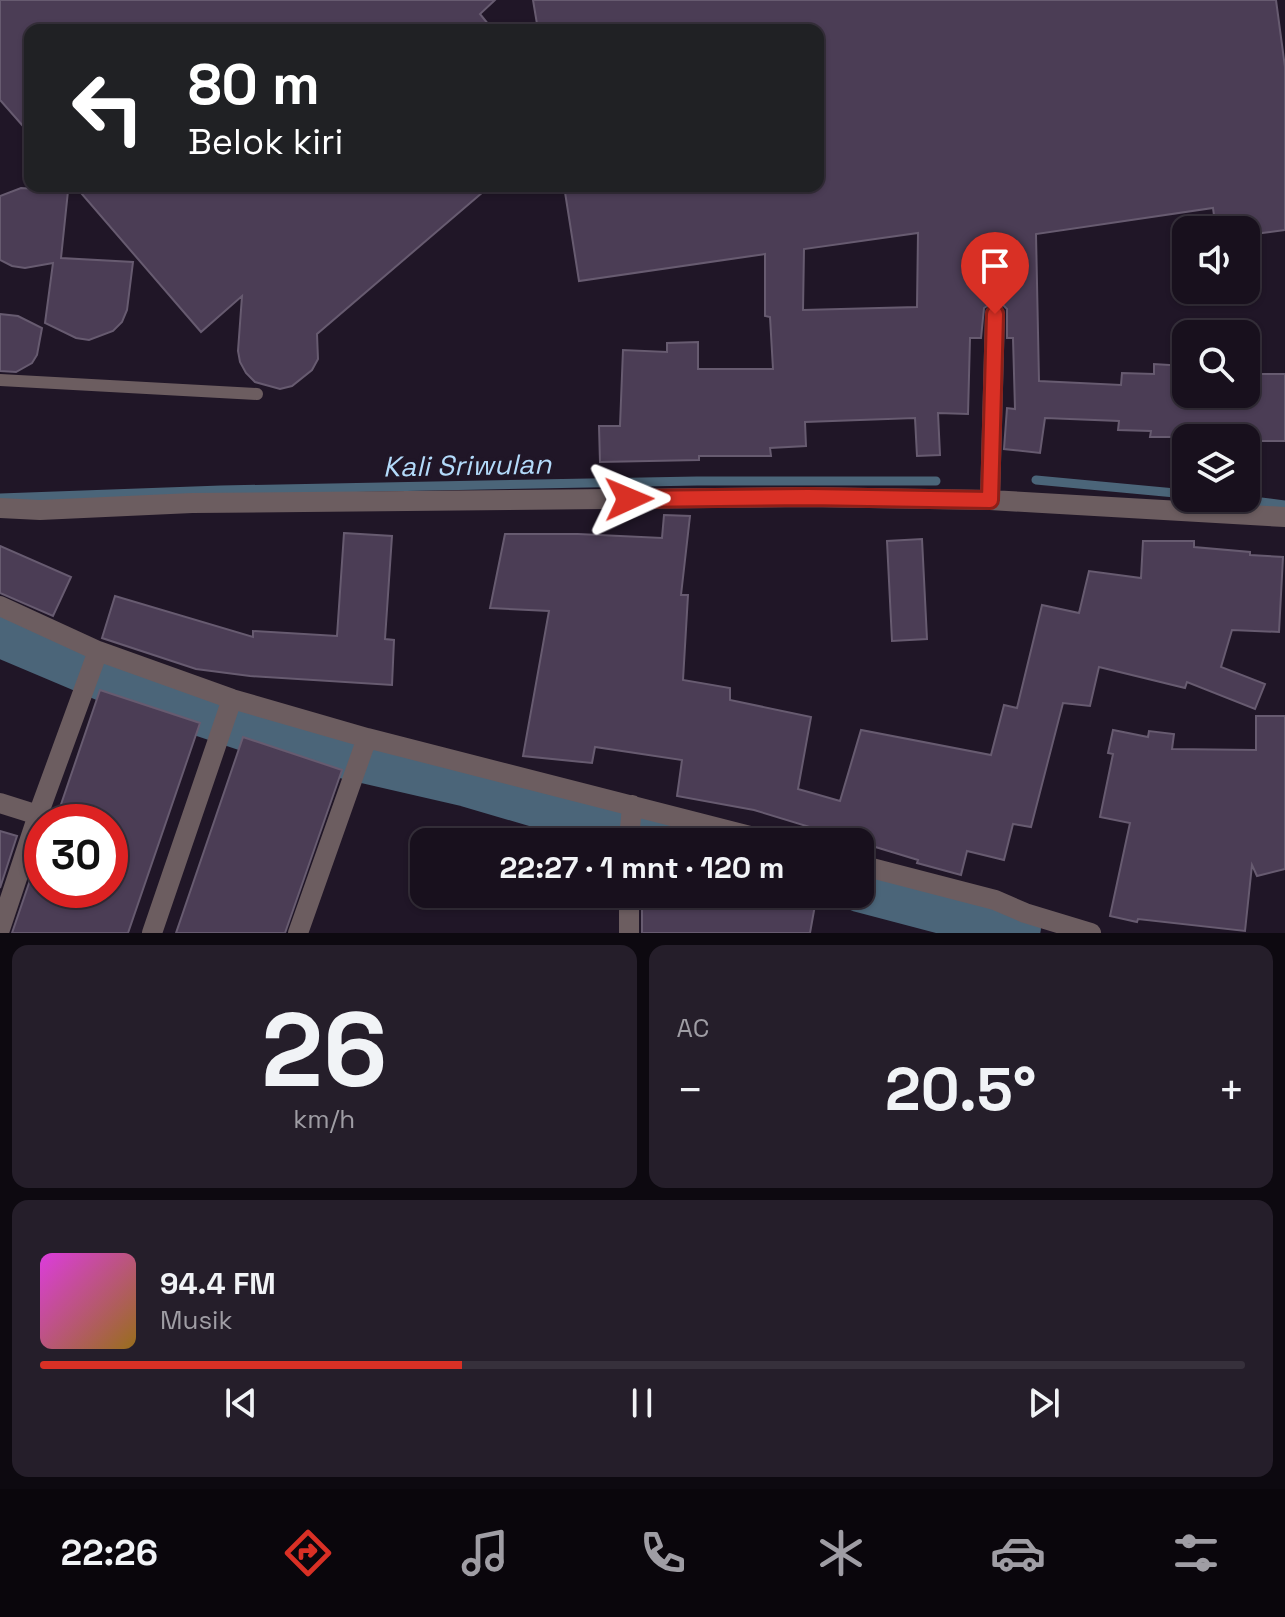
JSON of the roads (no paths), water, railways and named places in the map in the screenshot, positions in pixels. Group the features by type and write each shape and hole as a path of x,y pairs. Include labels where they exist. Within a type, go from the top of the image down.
{"street":[{"path":"990,500 995,314"},
{"path":"0,508 40,510 192,503 808,497 990,500 1285,517"},
{"path":"0,606 96,657 363,750 711,828"},
{"path":"42,804 96,657"},
{"path":"152,933 230,704"},
{"path":"298,933 363,750"},
{"path":"0,803 24,811"},
{"path":"630,828 631,810"},
{"path":"0,929 24,857"},
{"path":"874,869 995,900 1025,913 1091,933"},
{"path":"629,908 629,933"}],"lane":[{"path":"0,380 257,394"}],"waterway":[{"name":"Kali Sriwulan","path":"1036,480 1172,493"},
{"name":"Kali Sriwulan","path":"0,498 221,490 697,481 936,481"},
{"name":"Kali Sriwulan","path":"1260,502 1285,505"},
{"path":"0,631 135,688 294,741 468,781 635,828"},
{"path":"874,890 1015,927"}]}
